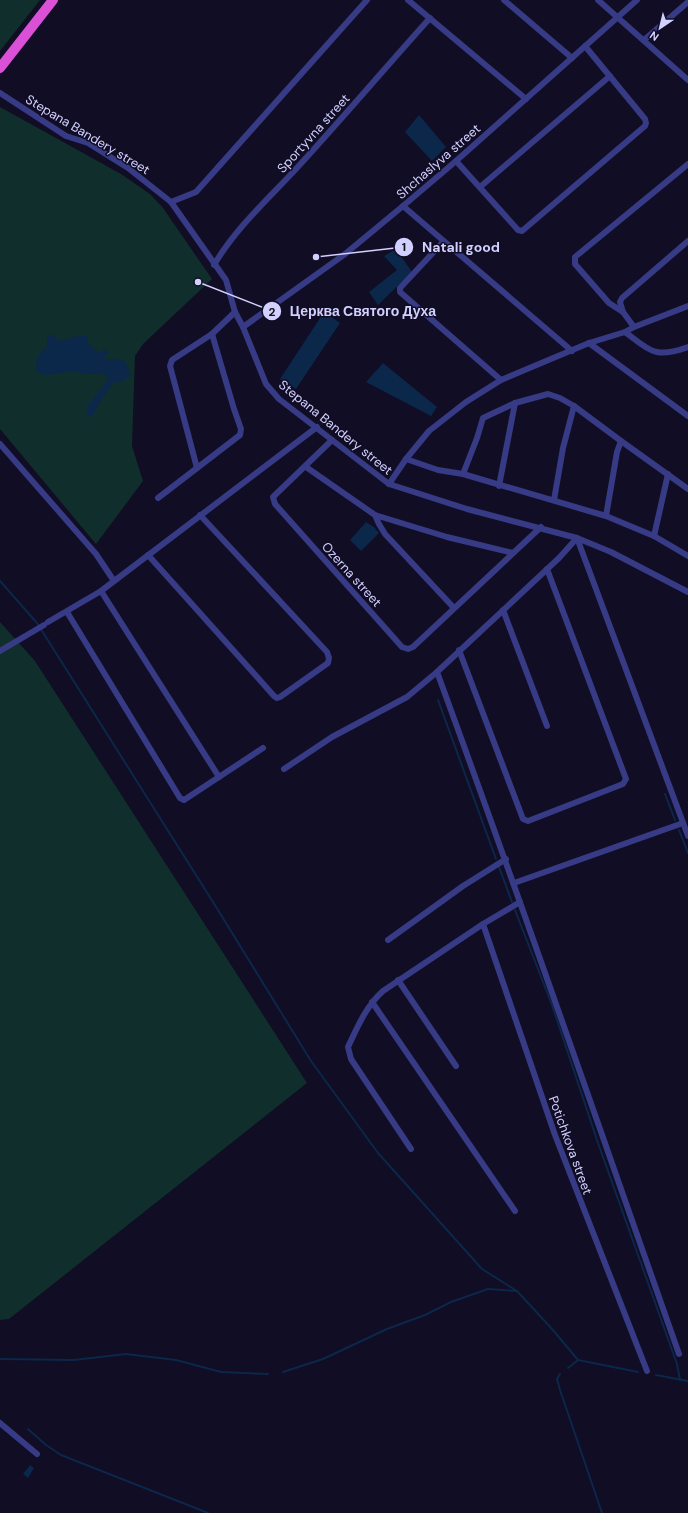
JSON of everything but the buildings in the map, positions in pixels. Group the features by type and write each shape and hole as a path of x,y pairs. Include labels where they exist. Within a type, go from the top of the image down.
{"highway":[{"path":"0,68 53,0"}],"street":[{"path":"171,202 196,192 367,0"},
{"path":"408,0 526,99"},
{"path":"504,0 572,58"},
{"path":"598,0 688,80"},
{"name":"Shchaslyva street","path":"243,327 345,254 403,206 456,161 637,0"},
{"path":"644,40 688,2"},
{"name":"Sportyvna street","path":"214,265 222,252 255,213 296,170 430,18"},
{"path":"456,161 518,230 522,231 645,126 646,123 585,46"},
{"path":"480,187 610,76"},
{"name":"Stepana Bandery street","path":"0,93 66,136 88,143 128,168 171,202 226,280 236,312 266,384 279,399 389,484 467,509 541,527 578,538 611,552 688,592"},
{"path":"623,312 609,303 575,264 575,257 688,164"},
{"path":"403,206 443,242 572,351"},
{"path":"634,327 623,312 620,302 622,298 688,241"},
{"path":"443,242 400,288 400,292 502,380"},
{"path":"389,484 406,459 429,431 466,402 502,380 588,343 625,332 688,306"},
{"path":"197,468 170,366 172,360 212,334 236,312"},
{"path":"625,332 652,351 667,353 688,347"},
{"path":"158,498 240,435 241,429 212,334"},
{"path":"588,343 688,416"},
{"path":"463,474 483,418 515,404 548,394 560,398 574,406 688,489"},
{"path":"499,486 515,404"},
{"path":"554,500 563,448 574,406"},
{"path":"0,651 101,591 317,428"},
{"name":"Ozerna street","path":"332,440 306,467 273,497 275,504 402,647 408,649 412,647 541,527"},
{"path":"606,516 617,452 621,441"},
{"path":"0,444 96,554 114,581"},
{"path":"406,459 438,470 463,474 499,486 554,500 606,516 654,536 688,556"},
{"path":"306,467 375,515 447,537 513,553"},
{"path":"654,536 668,474"},
{"path":"148,555 277,698 328,663 329,658 327,652 200,515"},
{"path":"375,515 378,524 385,534 454,608"},
{"path":"284,769 332,737 407,697 437,672 578,538 688,836"},
{"path":"459,650 523,819 528,821 623,784 626,779 547,569"},
{"path":"101,591 219,777"},
{"path":"503,610 547,726"},
{"path":"67,612 180,798 184,800 263,748"},
{"path":"437,672 506,859 679,1354"},
{"path":"514,884 683,823"},
{"path":"388,940 463,886 506,859"},
{"path":"411,1149 351,1059 348,1047 356,1029 372,1002 383,991 483,924 520,902"},
{"name":"Potichkova street","path":"483,924 558,1143 647,1370"},
{"path":"398,980 456,1066"},
{"path":"372,1002 515,1211"},
{"path":"0,1423 37,1454"}],"green space":[{"path":"0,0 40,0 0,51"},
{"path":"0,107 121,174 150,194 163,208 212,279 143,344 135,356 132,446 143,481 96,544 0,429"},
{"path":"0,622 35,661 307,1083 9,1319 0,1320"}],"water":[{"path":"419,115 446,147 432,161 405,132"},
{"path":"396,249 412,272 378,305 369,292 397,270 384,256"},
{"path":"324,312 340,323 296,389 280,379"},
{"path":"48,335 53,335 59,341 79,336 88,336 87,342 99,353 106,349 109,353 104,358 123,359 131,374 124,381 113,383 102,398 92,417 86,414 88,405 108,378 104,372 100,374 80,373 74,371 46,375 37,372 36,362 39,354 47,346"},
{"path":"383,363 437,407 431,416 366,382"},
{"path":"366,522 374,527 379,533 361,551 350,540"},
{"path":"30,1465 34,1468 28,1478 23,1474"}],"waterway":[{"path":"0,581 37,623 213,902 311,1061 378,1153 482,1269 517,1291 488,1289 451,1302 425,1315 387,1329 323,1359 283,1372"},
{"path":"438,700 496,859"},
{"path":"665,794 675,820"},
{"path":"679,830 688,853"},
{"path":"499,867 512,902"},
{"path":"515,910 552,1005 598,1143 677,1364 680,1380"},
{"path":"517,1291 578,1360 638,1372"},
{"path":"0,1359 74,1360 126,1354 176,1360 221,1372 268,1374"},
{"path":"568,1368 578,1360"},
{"path":"560,1374 557,1379 560,1390 602,1513"},
{"path":"656,1375 688,1381"},
{"path":"28,1429 46,1445 61,1455 208,1513"}],"place":[{"name":"Natali good","path":"316,257"},
{"name":"Церква Святого Духа","path":"198,282"}]}
